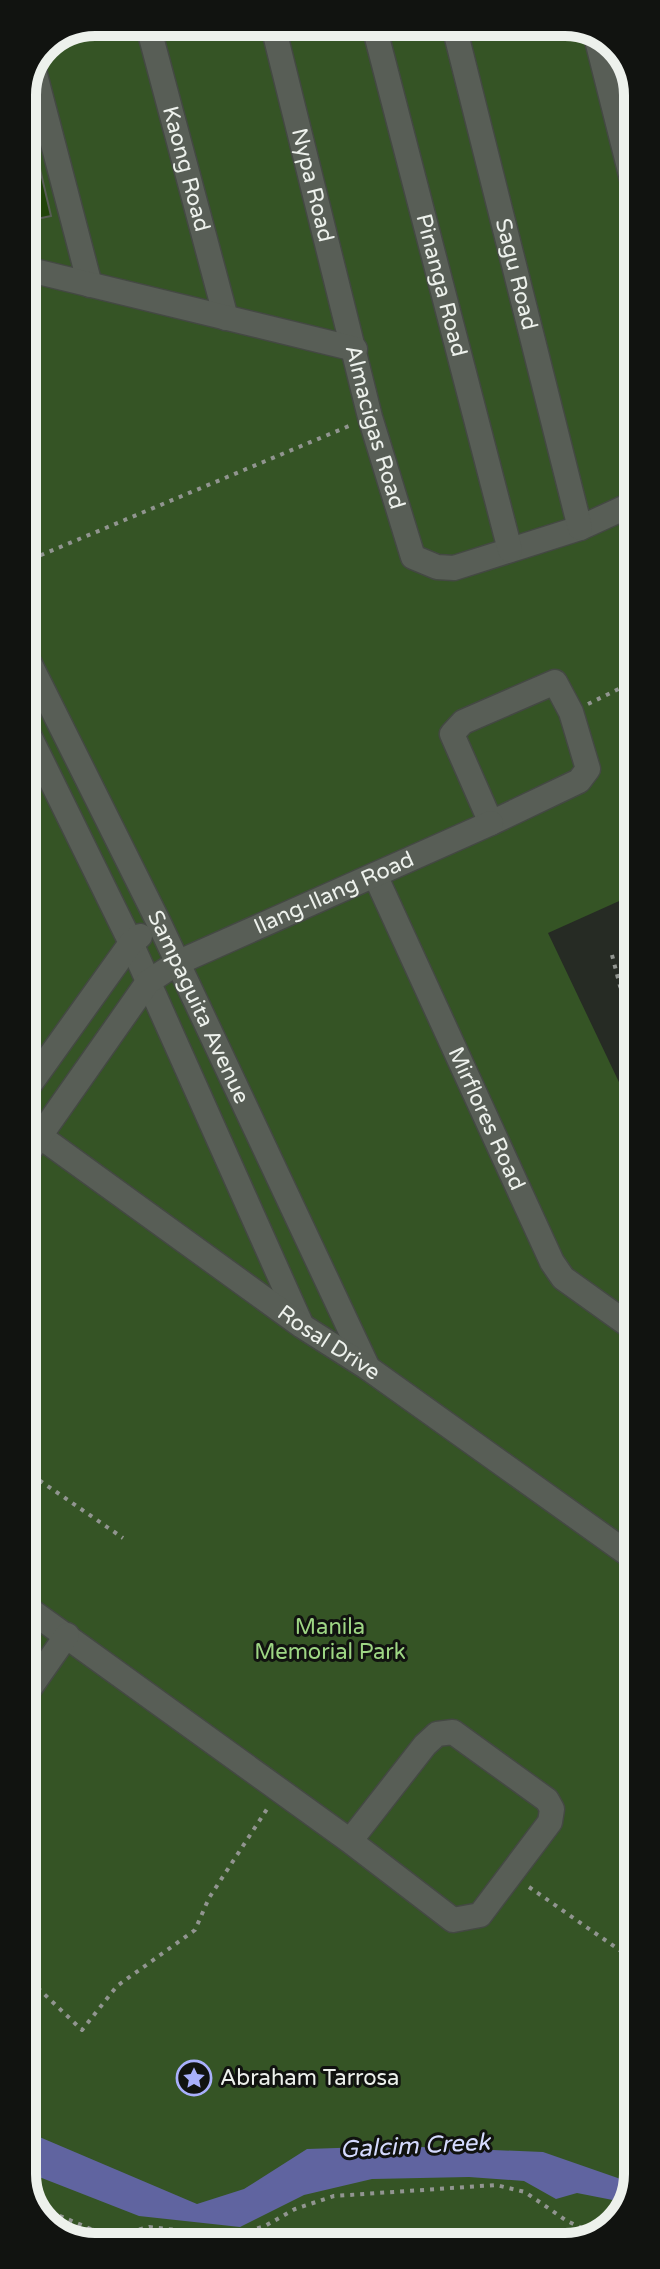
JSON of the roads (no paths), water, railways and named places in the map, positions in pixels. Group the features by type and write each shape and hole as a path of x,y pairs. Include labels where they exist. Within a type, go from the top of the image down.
{"street":[{"name":"Kaong Road","path":"151,36 226,318"},
{"name":"Nypa Road","path":"276,36 355,349"},
{"name":"Pinanga Road","path":"377,36 510,550"},
{"name":"Sagu Road","path":"457,36 580,528"},
{"path":"599,47 624,147"},
{"path":"37,83 90,285"},
{"name":"Almacigas Road","path":"36,272 355,349 370,417 413,557 437,567 454,568 580,528 624,508"},
{"name":"Sampaguita Avenue","path":"36,676 159,923 368,1368"},
{"name":"Ilang-Ilang Road","path":"148,982 177,963 491,823 579,781 588,769 587,757 571,712 555,682 463,722 452,734 455,748 491,823"},
{"name":"Sampaguita Avenue","path":"36,749 131,943 302,1326"},
{"name":"Mirflores Road","path":"375,875 552,1262 563,1278 624,1322"},
{"path":"36,1076 131,943 159,923"},
{"path":"36,1124 148,982"},
{"name":"Rosal Drive","path":"36,1134 302,1326 368,1368 624,1551"},
{"path":"36,1614 350,1841 453,1920 480,1915 550,1822 552,1809 547,1800 453,1732 437,1734 350,1841"},
{"path":"36,1679 67,1635"}],"water":[{"path":"36,2136 197,2204 244,2189 307,2149 397,2146 543,2152 623,2180 617,2201 577,2193 556,2199 524,2181 469,2177 372,2179 304,2195 240,2227 139,2216 36,2176"}],"place":[{"name":"Abraham Tarrosa","path":"194,2078"}],"park label":[{"name":"Manila Memorial Park","path":"330,1640"}],"water label":[{"name":"Galcim Creek","path":"415,2146"}]}
